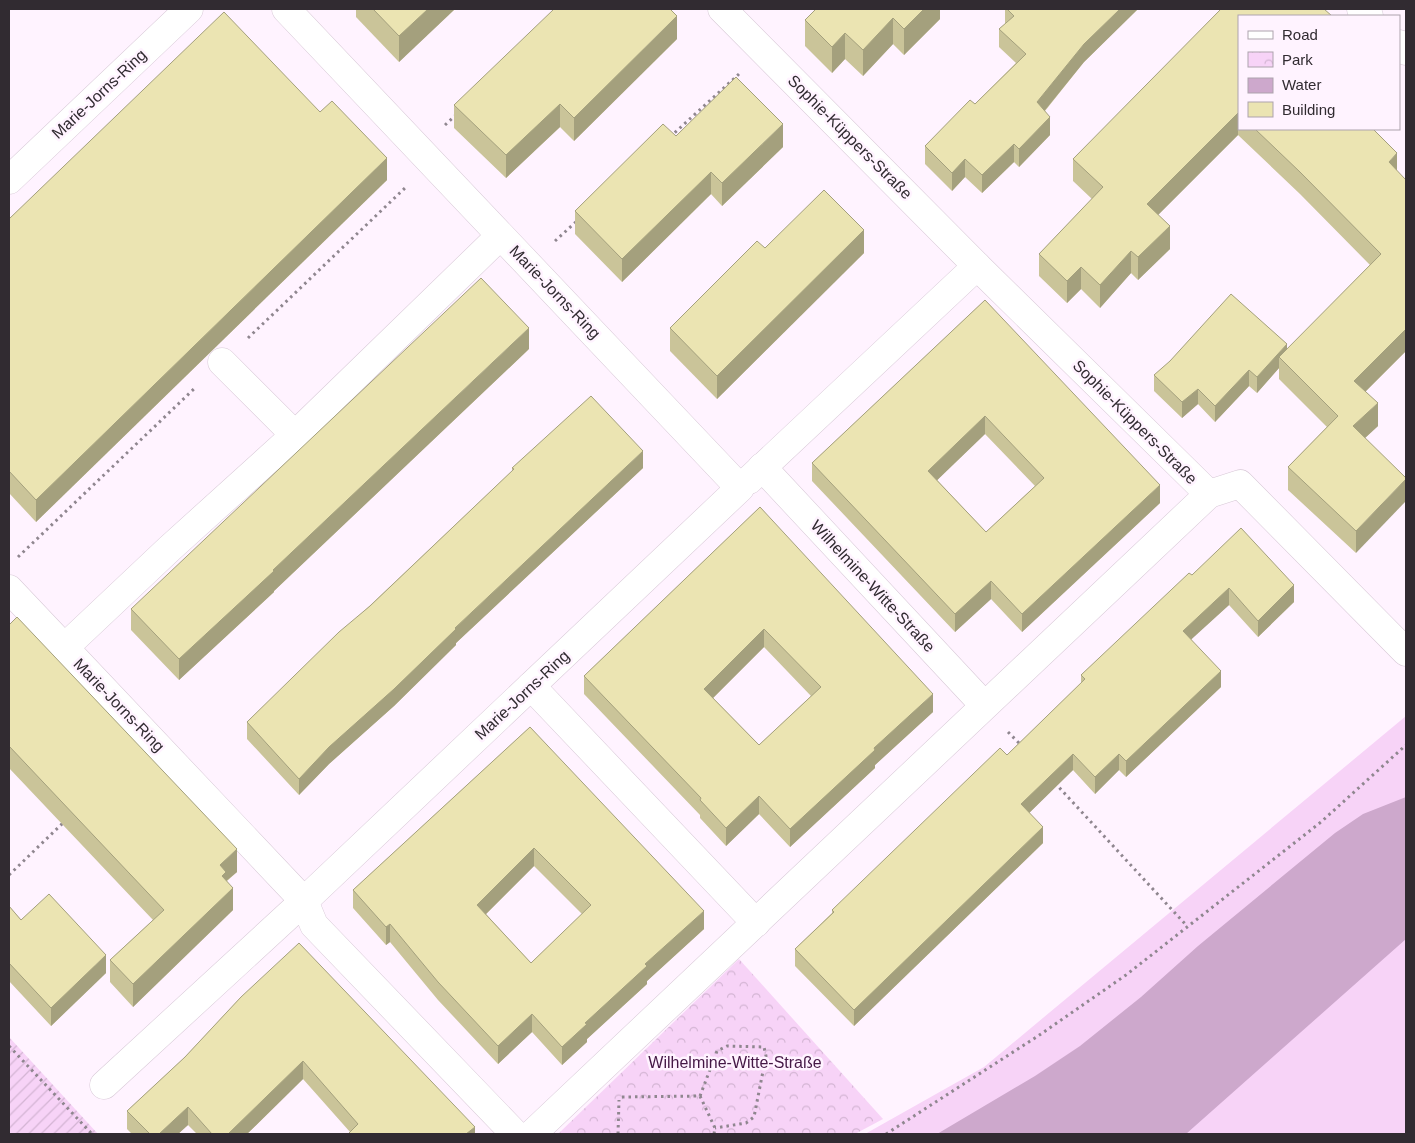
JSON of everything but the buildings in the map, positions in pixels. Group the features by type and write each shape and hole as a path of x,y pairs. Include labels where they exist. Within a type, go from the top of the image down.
{"street":[{"name":"Marie-Jorns-Ring","path":"9,180 189,9"},
{"name":"Sophie-Küppers-Straße","path":"722,9 977,266 1209,494 1240,484 1406,652"},
{"name":"Marie-Jorns-Ring","path":"9,590 304,901 740,488 288,10"},
{"name":"Marie-Jorns-Ring","path":"64,648 169,549 295,435 500,236"},
{"path":"740,488 977,266"},
{"path":"222,362 295,435"},
{"name":"Wilhelmine-Witte-Straße","path":"762,467 984,706"},
{"path":"532,1134 1209,494"},
{"path":"531,686 756,923"},
{"path":"104,1084 304,901 314,925 515,1134"}],"path":[{"path":"668,138 764,51"},
{"path":"419,150 461,110"},
{"path":"529,265 580,218"},
{"path":"984,706 1024,750"},
{"path":"886,1134 1038,1036 1126,975 1321,822 1406,745"},
{"path":"1052,779 1187,926"},
{"path":"9,875 66,821"},
{"path":"9,1046 92,1134"},
{"path":"714,1134 715,1128 700,1096 717,1051 727,1046 764,1047 766,1056 754,1117 746,1123 715,1128"},
{"path":"619,1097 700,1096"}],"green space":[{"path":"1406,716 1406,1134 865,1134 984,1067"},
{"name":"Wilhelmine-Witte-Straße","path":"739,959 883,1119 855,1134 558,1134"},
{"path":"9,1037 98,1134 9,1134"}],"water":[{"path":"1406,797 1406,939 1186,1134 937,1134 1035,1076 1080,1046 1335,833 1363,814"}]}
